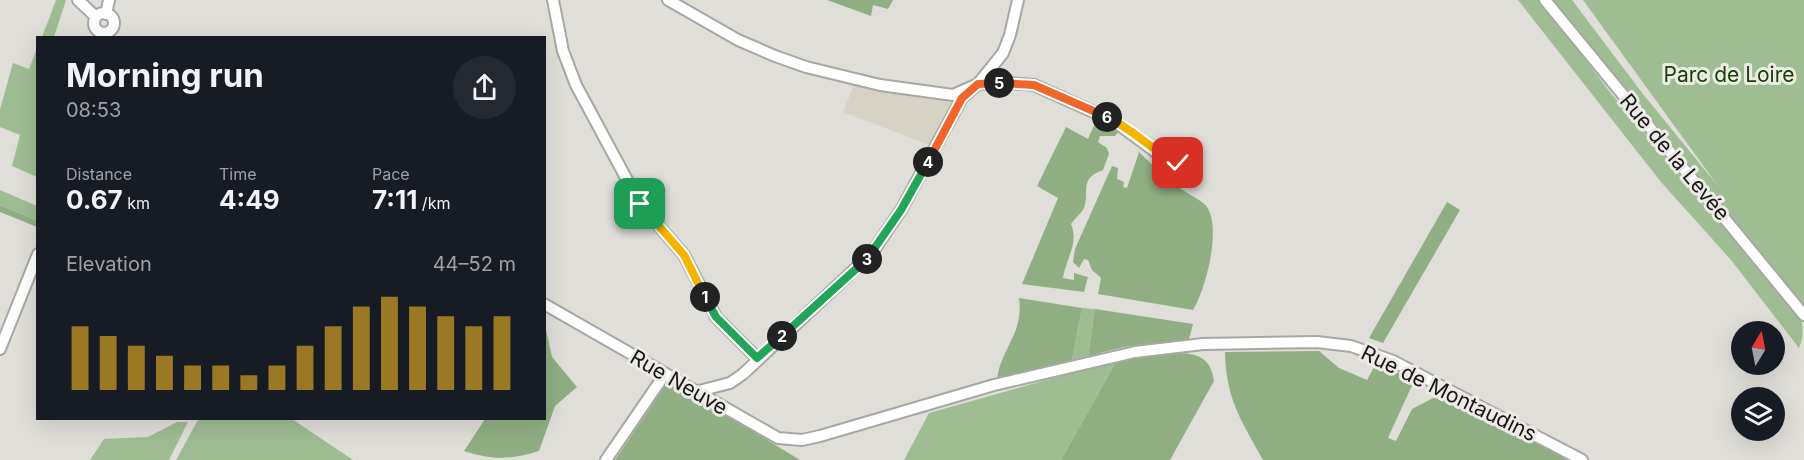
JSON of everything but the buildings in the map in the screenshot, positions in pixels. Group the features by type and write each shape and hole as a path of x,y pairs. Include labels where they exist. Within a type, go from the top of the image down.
{"street":[{"path":"78,0 101,15 113,23 110,35 96,27 101,15 109,0"},
{"path":"554,0 563,51 576,85 640,204 684,255 716,317 757,358"},
{"path":"668,0 738,40 806,68 880,85 953,95 978,84 1034,85 1114,121 1157,153 1178,163"},
{"path":"699,391 730,383 743,374 757,358 845,281 872,253 901,210 962,98 978,84 1002,53 1010,35 1018,0"},
{"name":"Rue de la Levée","path":"1545,0 1804,315"},
{"path":"0,349 36,259"},
{"name":"Rue Neuve","path":"546,305 778,438 802,440 820,436"},
{"name":"Rue de Montaudins","path":"820,436 1005,383 1135,352 1203,344 1317,342 1336,343 1365,350 1393,361 1582,460"},
{"path":"606,460 665,374"}],"shaded area":[{"path":"855,82 948,99 954,106 932,146 843,112"}],"green space":[{"path":"56,0 66,0 54,36 42,36"},
{"path":"827,0 893,0 888,9 873,5 871,16"},
{"path":"1518,0 1541,0 1609,91 1798,313 1803,330 1799,348 1785,330 1785,321 1778,321 1731,260 1661,182"},
{"name":"Parc de Loire","path":"1548,0 1572,0 1643,94 1718,186 1583,0 1804,0 1804,307"},
{"path":"36,51 36,177 12,166 20,135 0,127 0,109 13,63 29,69"},
{"path":"1097,119 1120,130 1115,136 1100,136 1098,142 1107,148 1109,154 1103,170 1090,177 1086,186 1084,208 1071,224 1074,238 1063,278 1074,280 1074,273 1088,277 1084,292 1022,284 1058,198 1037,186 1066,127 1088,139"},
{"path":"1139,152 1180,189 1204,204 1211,217 1213,230 1210,260 1207,275 1193,310 1098,294 1101,278 1092,270 1088,260 1084,259 1079,268 1073,262 1075,249 1112,166 1118,168 1117,179 1124,182 1123,187 1127,188"},
{"path":"0,190 36,206 36,221 0,205"},
{"path":"1447,202 1460,210 1383,343 1369,338"},
{"path":"0,205 36,221 36,227 0,212"},
{"path":"1019,298 1082,308 1072,360 997,379 1003,357 1016,330 1020,310"},
{"path":"1082,308 1095,309 1088,356 1072,360"},
{"path":"1095,309 1193,324 1189,339 1124,347 1088,356"},
{"path":"546,330 552,357 577,387 555,406 539,451 501,458 464,451 484,420 546,420"},
{"path":"1319,351 1339,368 1367,380 1377,362 1414,381 1388,438 1396,441 1412,409 1439,395 1566,457 1565,460 1263,460 1236,409 1228,383 1225,352"},
{"path":"1176,353 1191,354 1202,358 1210,367 1214,381 1170,460 1061,460 1117,360"},
{"path":"1117,360 1061,460 904,460 929,413"},
{"path":"669,380 800,460 615,460"},
{"path":"198,420 293,420 353,460 176,460"},
{"path":"177,422 188,422 169,460 90,460 104,439 148,437"}],"route":[{"path":"640,204 684,255 716,317 757,358 845,281 872,253 901,210 962,98 978,84 1034,85 1114,121 1157,153 1178,163"}]}
